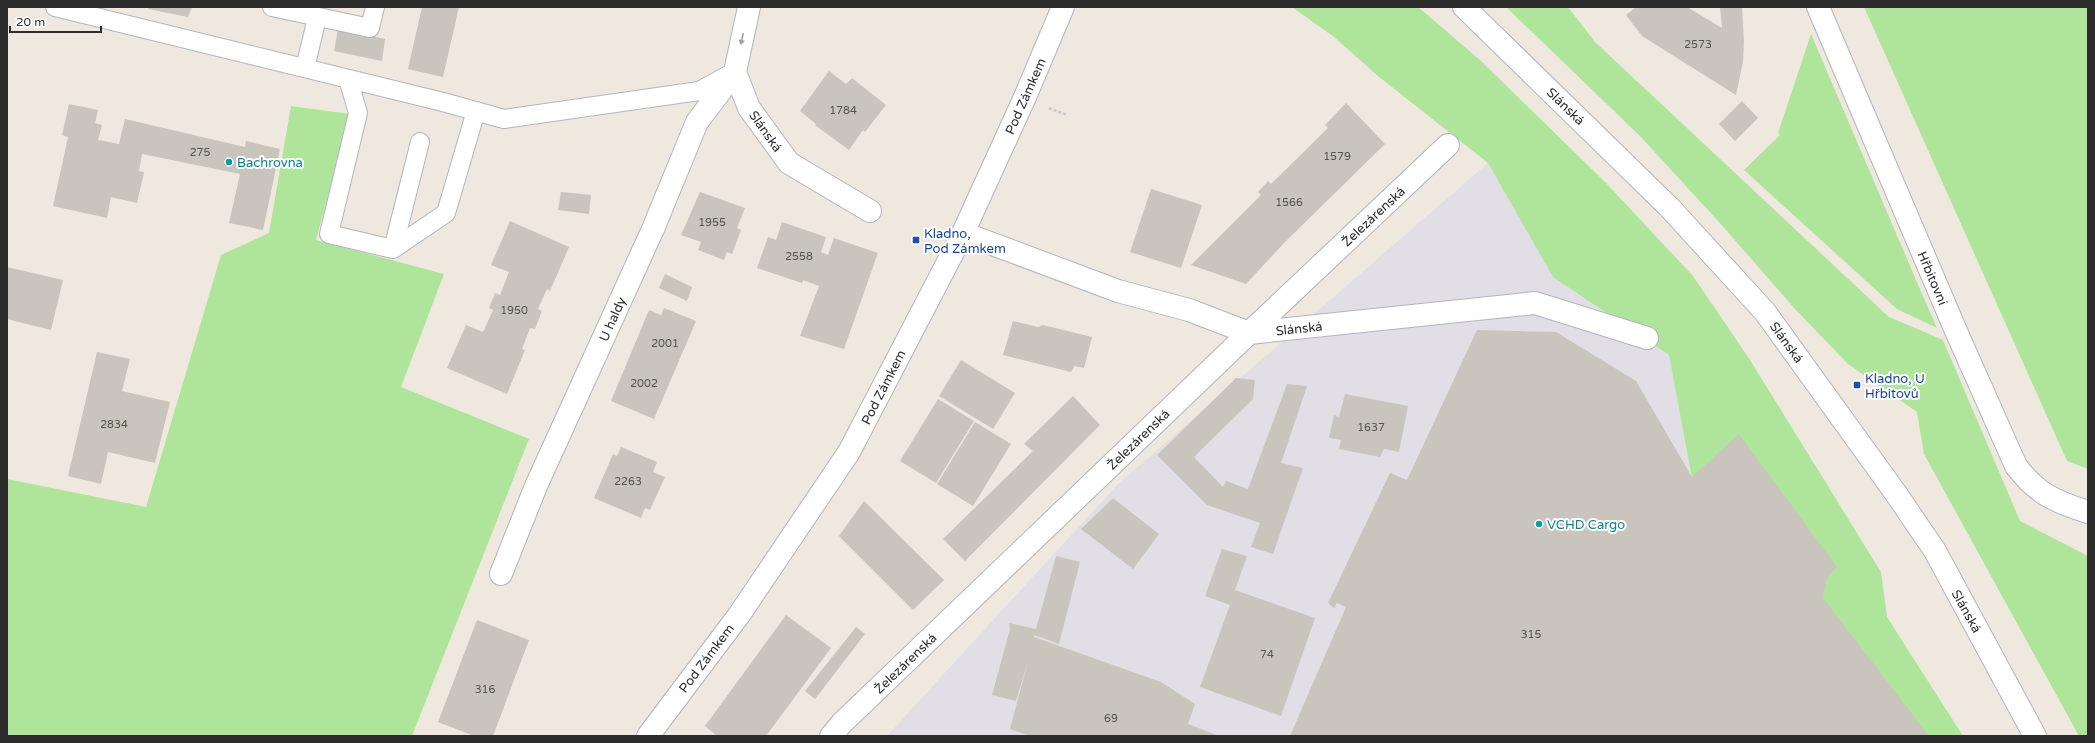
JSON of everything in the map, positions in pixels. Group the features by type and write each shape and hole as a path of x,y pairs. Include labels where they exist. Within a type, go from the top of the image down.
{"street":[{"path":"735,72 749,7"},
{"name":"Pod Zámkem","path":"648,736 739,615 849,452 963,233 1025,97 1063,7"},
{"name":"Slánská","path":"1464,7 1670,208 1765,312 1897,495 1934,551 2035,736"},
{"name":"Hřbitovní","path":"1818,7 1956,331 2016,466 2024,477 2044,495 2067,506 2088,512"},
{"name":"Slánská","path":"735,72 749,108 789,163 870,211"},
{"name":"U haldy","path":"501,574 536,486 653,229 697,122 735,72"},
{"name":"Železárenská","path":"832,736 842,723 1249,333 1448,145"},
{"name":"Slánská","path":"963,233 1118,291 1189,310 1249,333 1535,303 1647,338"}],"lane":[{"path":"55,7 504,118 699,91 735,72"},
{"path":"272,7 317,18 370,28 375,7"},
{"path":"305,68 317,18"},
{"path":"348,79 358,113 329,234 393,249 446,213 476,111"},
{"path":"393,249 420,142"}],"shaded area":[{"path":"1488,163 1553,277 1669,355 1698,510 1584,736 887,736 1118,484"}],"green space":[{"path":"1292,7 1418,7 1480,60 1606,183 1693,276 1750,360 1881,572 1887,617 1963,736 1584,736 1698,510 1669,355 1553,277 1488,163 1378,76 1334,37"},
{"path":"1506,7 1568,7 1595,42 1889,317 1943,340 2020,521 2088,556 2088,736 2079,736 1924,454 1917,412 1848,364 1796,310 1719,222 1640,136"},
{"path":"1864,7 2088,7 2088,469 2067,461"},
{"path":"1811,34 1937,328 1897,309 1744,170 1780,135 1778,133"},
{"path":"291,106 350,114 316,240 444,274 401,387 529,439 412,736 7,736 7,479 146,507 221,255 269,233"}],"building":[{"path":"149,7 192,7 188,17 148,9"},
{"path":"422,7 459,7 443,77 408,69"},
{"path":"1636,7 1687,7 1722,28 1720,7 1742,7 1744,42 1743,62 1736,95 1642,36 1626,15"},
{"path":"338,29 385,39 382,61 334,51"},
{"path":"829,71 846,84 852,78 886,105 865,132 863,130 849,150 815,125 816,124 800,111"},
{"path":"1742,101 1758,118 1735,141 1719,124"},
{"path":"1346,103 1385,144 1285,242 1246,284 1191,265 1261,195 1258,192 1268,181 1271,184 1328,128 1325,125"},
{"name":"Bachrovna","path":"69,104 98,110 95,123 102,125 98,140 119,144 125,119 245,147 246,141 280,149 263,230 229,223 240,174 142,154 139,171 144,172 137,203 111,197 107,218 53,206 68,137 62,135"},
{"path":"1151,189 1202,205 1181,268 1130,252"},
{"path":"561,192 591,195 589,214 558,210"},
{"path":"700,192 745,208 737,228 741,230 732,254 727,252 724,260 698,250 701,242 681,235"},
{"path":"510,221 569,247 550,291 547,289 538,309 542,311 535,329 530,328 522,349 525,350 507,394 447,368 466,325 483,332 493,310 489,308 495,293 500,295 509,272 491,265"},
{"path":"782,222 826,237 821,252 828,255 834,238 878,253 844,349 800,336 819,286 803,280 802,283 757,268 768,237 776,240"},
{"path":"7,267 63,280 51,330 7,319"},
{"path":"665,274 692,287 687,301 659,288"},
{"path":"664,308 696,321 654,419 611,401 649,310 661,315"},
{"path":"1013,321 1038,327 1043,325 1092,337 1084,368 1075,366 1071,372 1003,355"},
{"name":"VCHD Cargo","path":"1477,330 1556,332 1636,381 1692,477 1739,434 1837,567 1827,578 1823,598 1929,736 1290,736 1346,607 1337,603 1334,608 1328,603 1390,473 1407,480"},
{"path":"97,352 130,359 122,391 170,402 155,463 108,452 101,484 68,476"},
{"path":"961,360 1015,393 993,429 939,396"},
{"path":"1236,378 1255,380 1253,399 1194,457 1223,487 1226,481 1248,489 1287,384 1307,386 1281,463 1303,468 1273,554 1251,547 1260,523 1207,505 1157,455"},
{"path":"1345,394 1408,406 1399,452 1384,449 1380,457 1339,449 1341,440 1329,438 1334,415 1339,417"},
{"path":"1073,396 1100,425 965,561 943,539 1033,451 1024,444"},
{"path":"938,399 974,421 936,483 900,461"},
{"path":"975,422 1011,444 973,506 937,484"},
{"path":"621,447 657,462 653,472 665,477 650,510 645,508 641,518 594,498 613,454 617,456"},
{"path":"1113,498 1159,534 1133,569 1081,529"},
{"path":"864,501 944,580 913,610 839,536"},
{"path":"1222,549 1247,556 1235,590 1315,618 1281,716 1200,687 1230,605 1205,596"},
{"path":"1056,556 1080,562 1059,644 1034,635 1034,637 1161,682 1195,704 1188,724 1219,736 1030,736 1010,729 1028,661 1016,701 992,695 1010,629 1009,623 1036,629"},
{"path":"786,615 831,648 766,736 717,736 705,726"},
{"path":"477,620 529,640 493,736 474,736 438,722"},
{"path":"856,627 865,634 815,699 805,691"}],"place":[{"name":"Bachrovna","path":"229,162"},
{"name":"Kladno, Pod Zámkem","path":"916,240"},
{"name":"Kladno, U Hřbitovů","path":"1857,385"},
{"name":"VCHD Cargo","path":"1539,524"}]}
